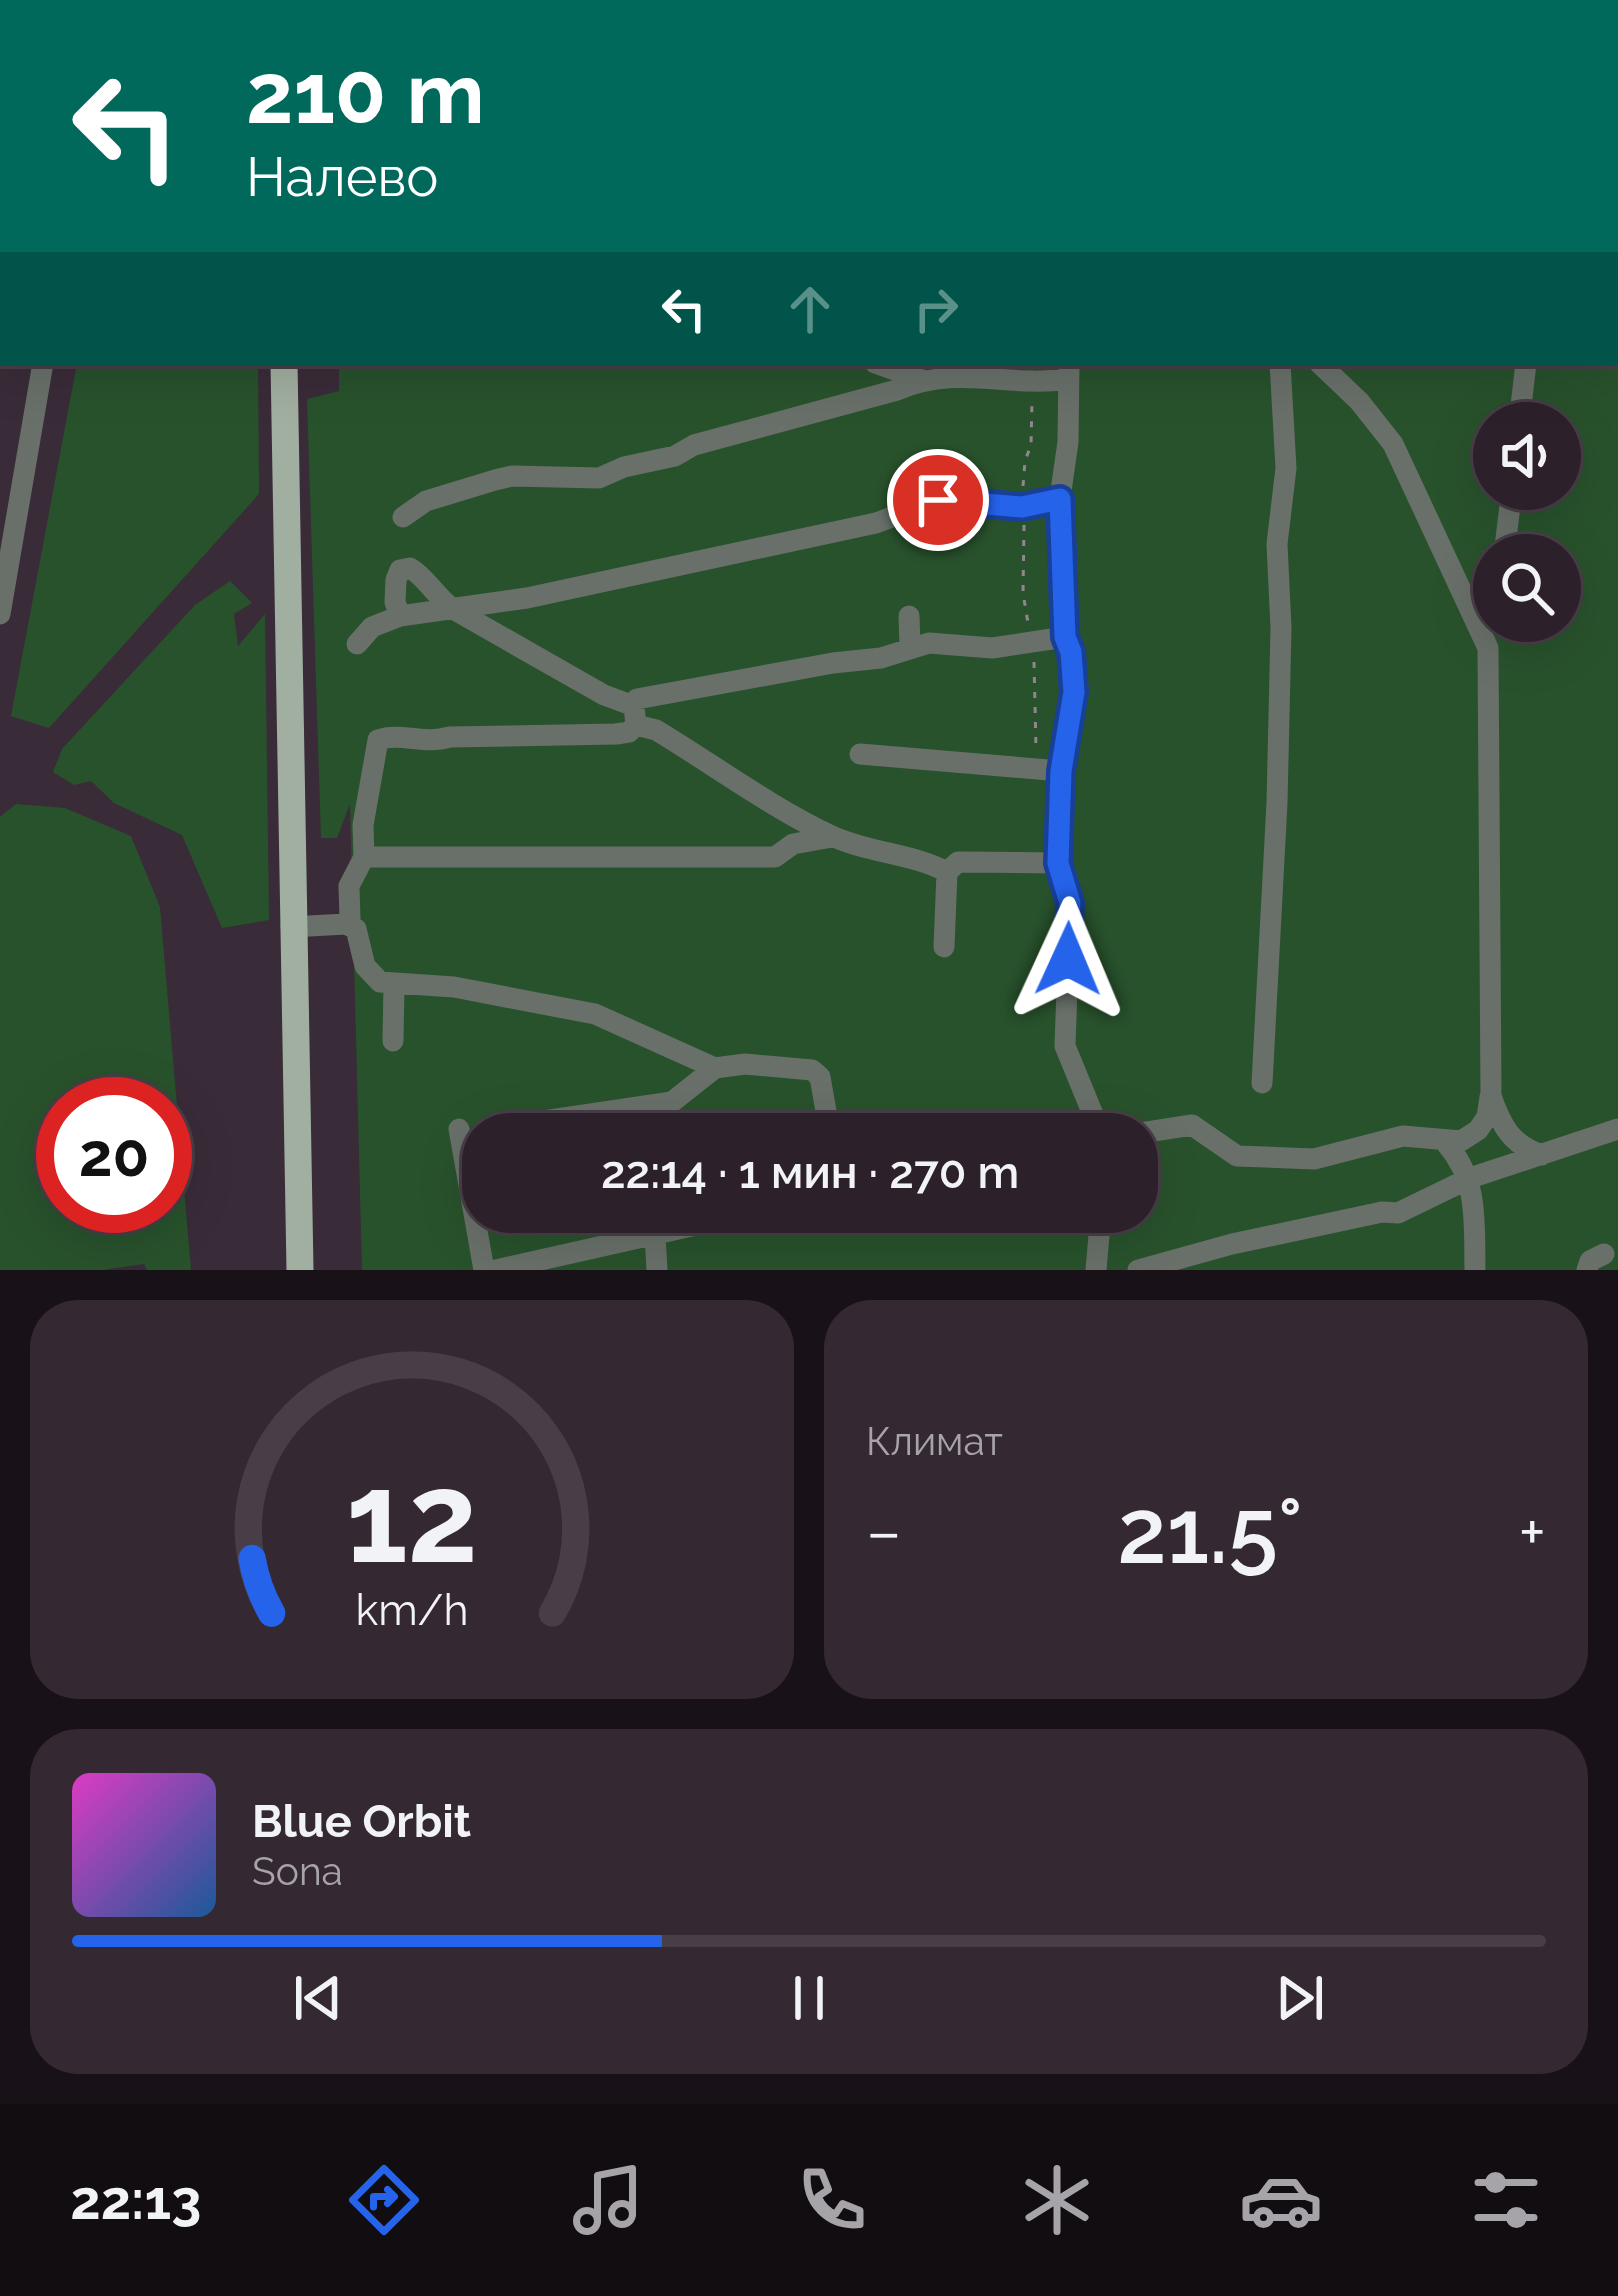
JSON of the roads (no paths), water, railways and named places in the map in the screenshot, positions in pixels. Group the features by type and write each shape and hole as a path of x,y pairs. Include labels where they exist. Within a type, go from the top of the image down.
{"main road":[{"path":"284,366 300,1270"}],"street":[{"path":"0,614 42,366"},
{"path":"883,366 922,380"},
{"path":"1262,1083 1277,803 1281,628 1277,544 1286,468 1280,366"},
{"path":"1322,366 1359,401 1393,444 1488,648"},
{"path":"1521,402 1526,366"},
{"path":"403,517 425,501 512,476 598,478 675,456 694,445 922,380 951,375 1033,381 1068,371 1068,442 1060,499 1065,637 1074,692 1061,771 1058,863 1070,903 1065,1046 1092,1113"},
{"path":"357,644 372,627 400,616 527,598 853,528 938,500 1022,507 1060,499"},
{"path":"400,616 395,580 400,571 410,568 453,609 604,695 832,837 927,862 946,872"},
{"path":"909,616 910,646"},
{"path":"346,924 350,920 349,886 364,857 363,824 378,740 390,736 436,742 449,737 616,734 629,732 638,699 881,658 928,643 992,647 1065,637"},
{"path":"1158,1130 1192,1125 1237,1156 1314,1159 1403,1136 1461,1142 1487,1117 1491,1096 1489,642"},
{"path":"860,754 1061,771"},
{"path":"364,857 775,856 793,844 832,837"},
{"path":"944,947 946,872 958,862 1058,863"},
{"path":"291,927 346,924 356,928 365,966 374,978 454,987 595,1014 715,1068 746,1064 812,1070 820,1077 826,1113"},
{"path":"393,1041 394,983"},
{"path":"598,1113 673,1102 715,1068"},
{"path":"1491,1096 1499,1121 1513,1140 1542,1155"},
{"path":"459,1129 484,1270"},
{"path":"1475,1270 1470,1178 1478,1130"},
{"path":"1138,1270 1253,1240 1382,1212 1398,1213 1470,1178 1618,1130"},
{"path":"1446,1143 1470,1178"},
{"path":"496,1270 664,1233"},
{"path":"1096,1270 1099,1233"},
{"path":"655,1235 657,1270"}]}
